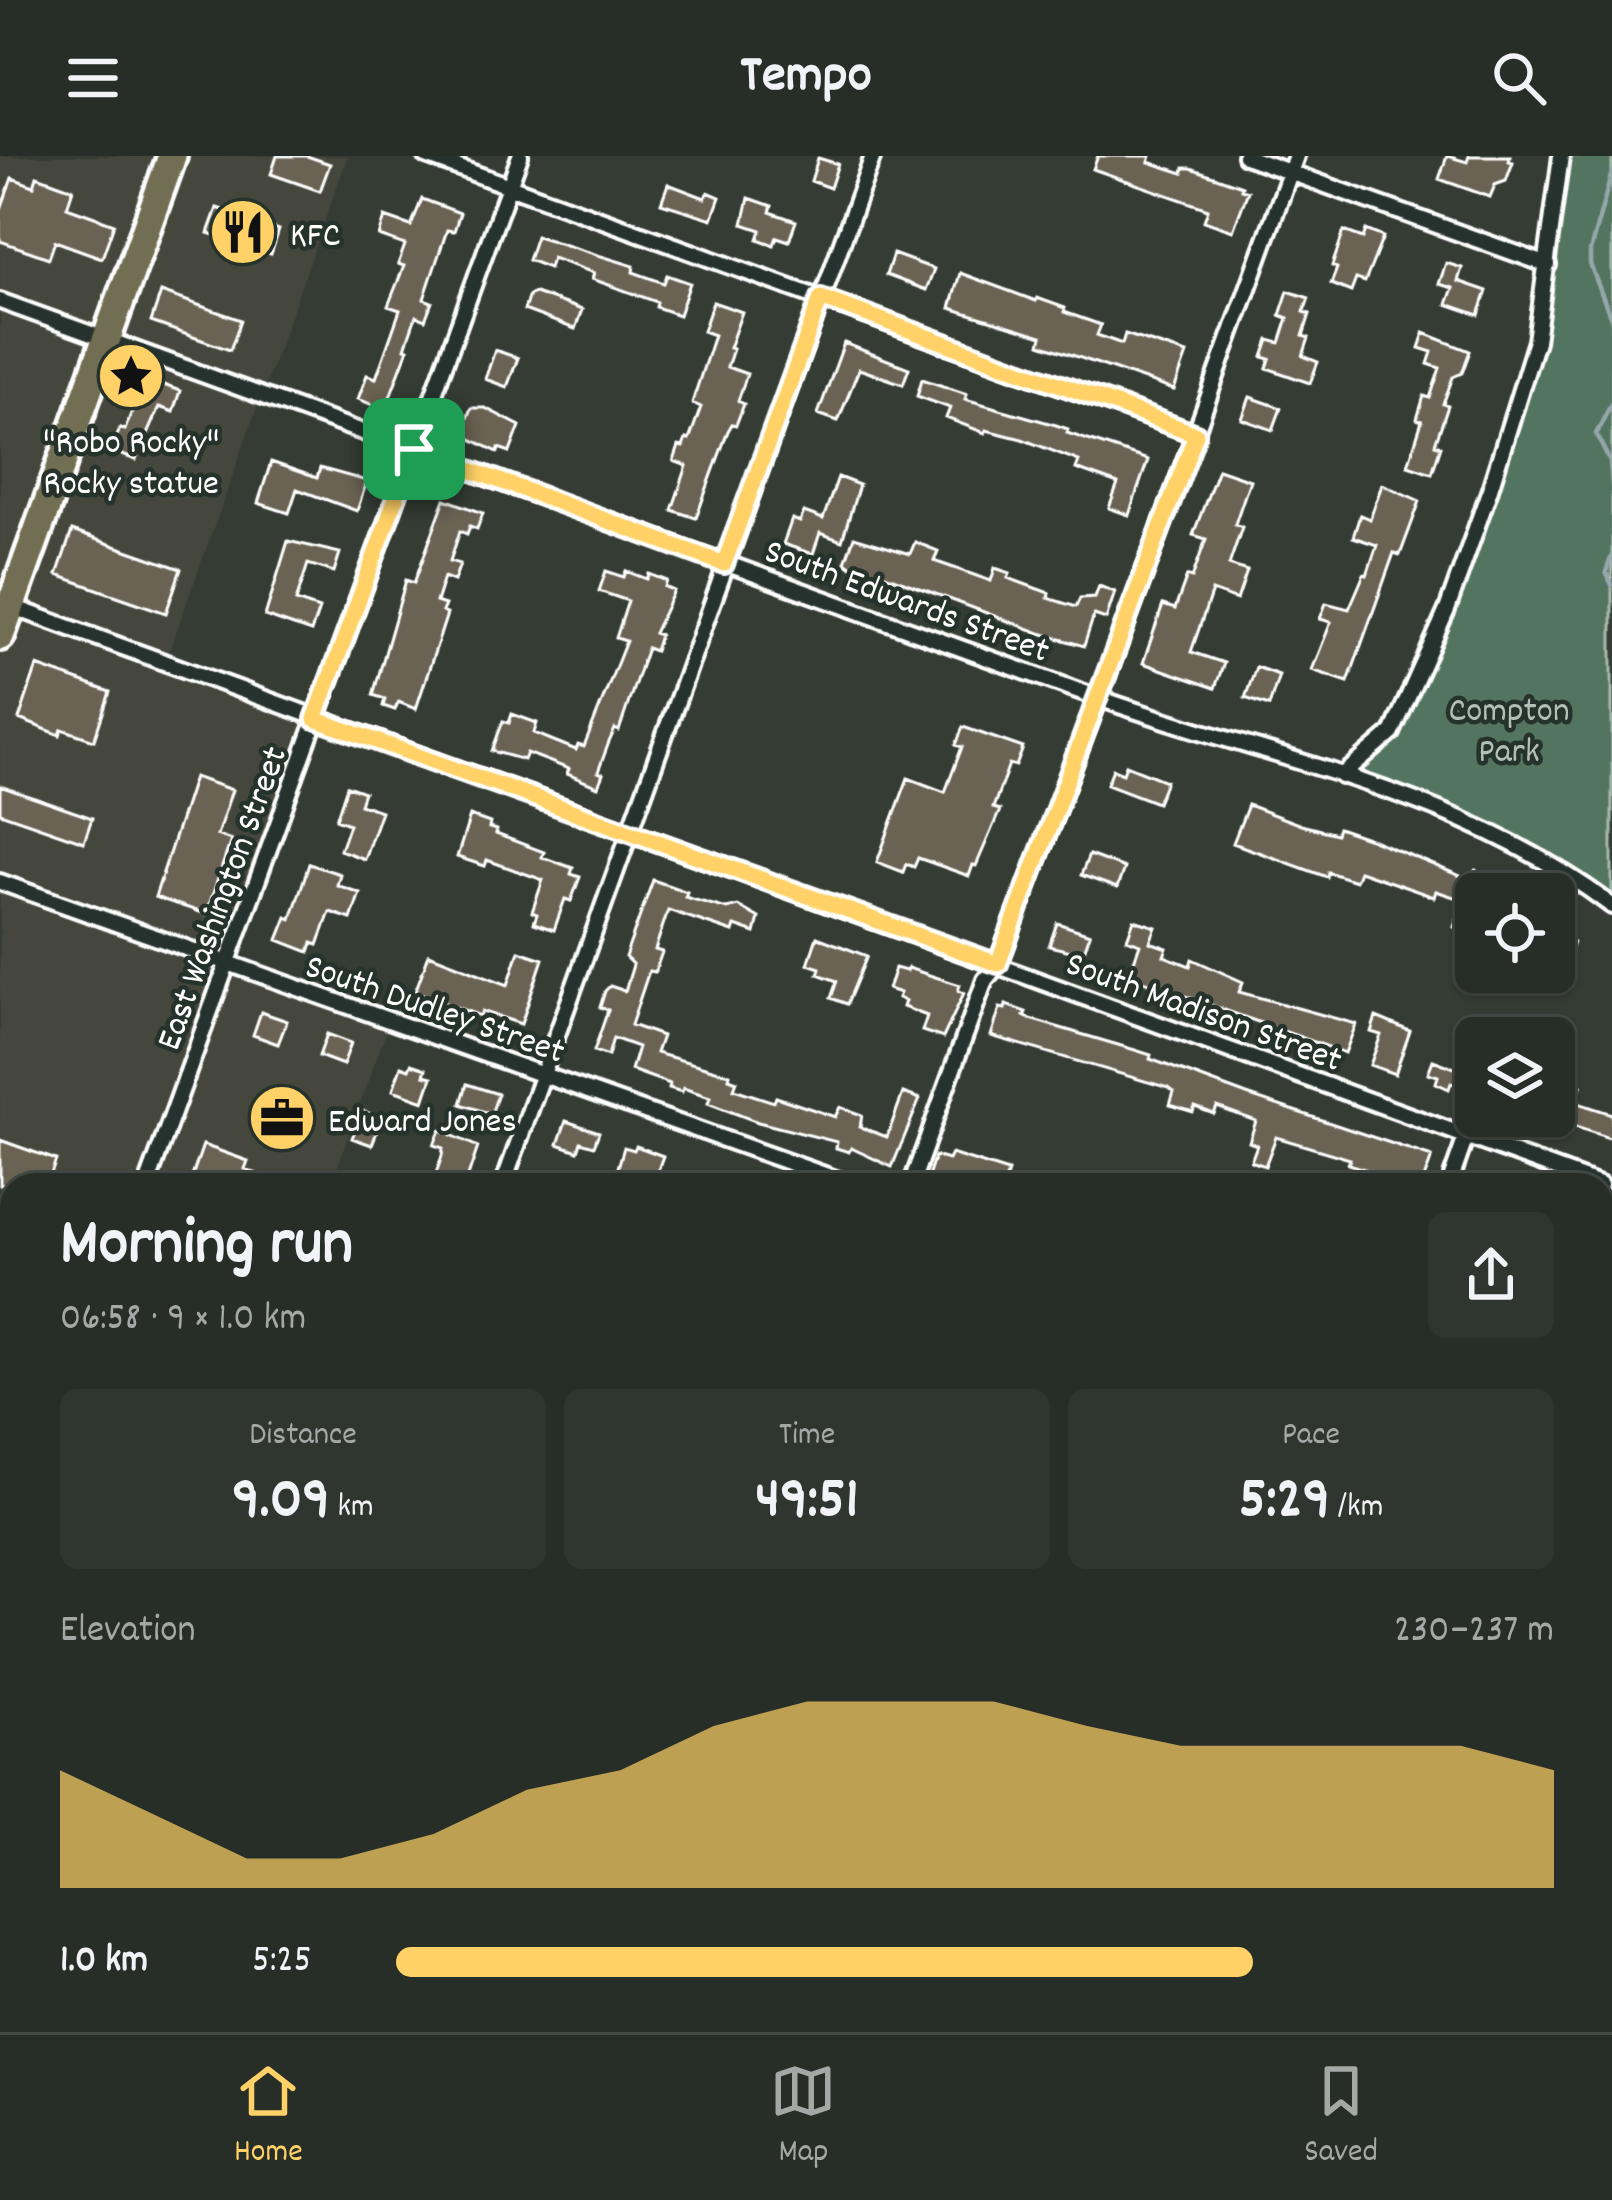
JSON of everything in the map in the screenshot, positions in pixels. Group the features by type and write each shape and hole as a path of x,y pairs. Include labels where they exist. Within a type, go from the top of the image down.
{"highway":[{"path":"0,636 5,604 172,156"}],"street":[{"path":"426,156 1196,434"},
{"name":"East Washington Street","path":"151,1173 520,156"},
{"path":"507,1173 873,156"},
{"path":"1245,156 1548,266"},
{"path":"915,1173 985,980 998,964 1099,699 1296,156"},
{"path":"1342,776 1392,733 1447,610 1526,377 1548,266 1561,156"},
{"name":"South Edwards Street","path":"0,302 1099,699 1342,776 1472,824 1555,866 1612,906"},
{"name":"South Madison Street","path":"5,604 1455,1133"},
{"name":"South Dudley Street","path":"0,883 820,1173"},
{"path":"1453,1173 1466,1137"},
{"name":"South Madison Street","path":"1466,1137 1567,1173"}],"shaded area":[{"path":"0,156 348,156 165,663 315,719 227,965 390,1021 335,1173 0,1173"}],"green space":[{"name":"Compton Park","path":"1561,156 1612,156 1612,906 1575,880 1575,873 1565,873 1342,776 1379,746 1447,610 1526,377"}],"building":[{"path":"277,156 307,156 330,164 320,191 271,174"},
{"path":"1098,156 1151,156 1149,162 1183,173 1184,168 1191,168 1242,186 1248,191 1233,231 1204,221 1208,209 1093,169"},
{"path":"1447,156 1467,162 1469,156 1510,156 1513,162 1506,181 1495,185 1490,197 1439,179"},
{"path":"818,158 838,164 830,188 811,181"},
{"path":"37,176 73,189 67,207 114,224 102,258 55,241 49,258 0,241 0,212 12,178 34,186"},
{"path":"668,184 705,198 708,192 720,197 712,219 661,203"},
{"path":"749,198 796,221 789,241 777,237 774,245 758,239 761,230 743,224"},
{"path":"422,199 460,213 454,231 447,230 424,299 432,302 425,320 416,316 385,410 358,399 367,375 376,378 400,310 388,306 404,266 398,264 405,245 379,236 385,217 411,226"},
{"name":"KFC","path":"217,208 279,230 271,254 208,233"},
{"path":"1366,230 1383,237 1365,282 1356,279 1351,292 1331,284 1344,231 1363,238"},
{"path":"536,236 634,266 633,272 664,283 667,275 690,283 679,315 656,307 657,302 592,279 594,273 552,258 549,268 528,260"},
{"path":"893,254 934,269 926,290 886,275"},
{"path":"1446,263 1462,268 1458,281 1487,291 1479,315 1447,304 1453,288 1439,284"},
{"path":"960,273 1065,308 1064,312 1101,325 1097,335 1122,344 1125,334 1187,354 1174,390 1040,344 1042,336 950,308"},
{"path":"1288,291 1309,298 1303,336 1309,338 1303,356 1318,362 1310,383 1267,368 1270,359 1263,357 1269,340 1280,343 1288,318 1280,315"},
{"path":"161,292 241,320 230,350 151,322"},
{"path":"529,295 582,310 575,329 524,310"},
{"path":"713,302 742,312 727,367 747,374 738,401 744,404 736,425 728,431 696,518 672,510 687,466 674,461 679,446 689,440 701,407 692,403 714,335 703,331"},
{"path":"1424,333 1470,351 1443,404 1448,406 1435,444 1441,446 1432,473 1408,465 1422,421 1417,419 1424,396 1430,398 1440,368 1428,364 1432,352 1419,348"},
{"path":"844,343 909,368 903,384 859,369 838,421 818,414"},
{"path":"495,350 518,358 507,387 485,379"},
{"path":"144,378 180,391 173,412 159,407 136,460 111,451 120,428 125,430"},
{"path":"922,379 967,394 965,399 1068,429 1067,433 1148,460 1129,515 1109,508 1118,484 1076,469 1079,461 1022,439 985,433 946,418 950,408 917,396"},
{"path":"1250,397 1281,408 1273,430 1242,419"},
{"path":"471,408 485,408 520,426 510,452 499,448 498,452 461,434"},
{"path":"271,462 317,478 320,468 367,481 357,511 297,489 289,513 258,503"},
{"path":"1218,469 1250,480 1235,524 1242,527 1229,565 1247,571 1237,600 1212,591 1191,652 1224,663 1215,688 1143,663 1163,605 1175,609 1187,576 1192,578 1206,539 1193,535"},
{"path":"838,477 859,485 842,541 820,533 813,554 783,544 792,519 800,522 804,512 823,519"},
{"path":"1382,484 1420,501 1400,555 1394,553 1348,682 1312,670 1331,622 1320,619 1326,603 1349,609 1367,575 1377,545 1353,537 1360,515 1370,519"},
{"path":"445,499 483,513 477,529 470,526 467,534 460,531 450,561 460,564 454,581 444,577 436,602 445,605 442,612 447,614 416,709 398,702 395,710 373,695 406,580 414,583"},
{"path":"72,531 181,569 166,613 57,575"},
{"path":"854,537 910,554 915,542 938,551 934,561 991,581 995,568 1010,573 1008,578 1049,593 1048,598 1076,607 1080,598 1095,597 1099,586 1115,592 1106,619 1094,615 1084,646 885,575 853,568 845,562"},
{"path":"288,541 340,553 334,572 308,564 296,601 319,609 311,632 265,616"},
{"path":"606,571 624,577 626,571 647,579 649,574 667,581 665,587 674,591 654,633 660,635 655,651 647,648 619,731 615,729 609,742 598,787 567,774 569,769 527,753 524,760 492,751 503,721 509,723 512,714 537,723 534,733 576,750 578,745 584,747 626,641 616,638 628,601 599,591"},
{"path":"37,666 110,692 94,740 62,729 60,735 19,719"},
{"path":"1256,667 1279,675 1269,706 1245,698"},
{"path":"963,727 1023,748 1016,766 1009,764 993,808 1000,810 976,866 969,876 918,858 914,867 906,864 903,872 877,862 908,778 945,792 962,747 956,745"},
{"path":"1126,765 1166,781 1157,803 1107,784 1113,769 1123,773"},
{"path":"194,777 232,790 217,835 231,840 206,914 155,897"},
{"path":"0,786 92,818 84,842 0,813"},
{"path":"347,786 364,792 360,804 381,811 364,859 340,850 349,824 336,819"},
{"path":"1248,805 1336,834 1338,828 1455,874 1455,897 1436,891 1434,897 1359,871 1355,881 1328,872 1327,877 1233,843"},
{"path":"470,816 490,823 496,834 573,868 571,874 580,877 571,901 565,899 554,930 534,923 537,914 532,912 543,880 487,860 485,866 457,857"},
{"path":"1089,855 1124,868 1117,888 1081,875"},
{"path":"309,864 340,874 337,885 360,893 351,919 330,912 318,945 312,943 309,952 278,940 287,917 291,919"},
{"path":"653,880 687,892 685,897 727,909 738,906 759,918 755,933 735,926 733,932 668,910 655,950 662,952 655,972 649,971 631,1025 662,1036 656,1053 730,1074 737,1081 734,1089 835,1117 840,1107 862,1115 860,1127 887,1137 903,1093 920,1099 892,1167 851,1148 849,1152 836,1148 837,1142 758,1122 708,1103 710,1097 669,1088 670,1084 631,1070 638,1047 613,1038 608,1056 594,1051 608,1010 600,1007 605,991 610,986 625,991 633,965 625,957"},
{"path":"1134,920 1156,927 1150,942 1167,948 1164,956 1190,966 1192,959 1243,982 1239,992 1356,1024 1345,1053 1132,977 1140,944 1127,939"},
{"path":"1057,923 1090,934 1083,954 1049,946"},
{"path":"817,937 867,956 847,1004 831,998 837,981 808,964"},
{"path":"519,951 543,959 521,1024 482,1011 480,1016 415,992 429,954 508,985"},
{"path":"895,968 960,985 958,991 964,993 943,1038 922,1031 927,1016 903,1007 900,993 888,989"},
{"path":"1006,1005 1026,1012 1024,1016 1030,1019 1151,1055 1150,1059 1247,1095 1432,1157 1426,1173 1377,1173 1348,1164 1350,1159 1276,1137 1265,1166 1251,1161 1257,1145 1249,1142 1256,1121 1217,1107 1214,1114 1170,1105 1174,1092 1169,1088 991,1036 1000,1008"},
{"path":"261,1012 287,1021 278,1044 253,1035"},
{"path":"1376,1017 1410,1031 1395,1074 1370,1065 1381,1035 1371,1032"},
{"path":"327,1034 351,1043 343,1065 319,1056"},
{"path":"1433,1060 1455,1068 1455,1084 1449,1089 1436,1083 1438,1076 1428,1073"},
{"path":"411,1064 426,1069 424,1075 432,1077 424,1101 393,1090 401,1066 409,1069"},
{"path":"467,1084 498,1094 491,1114 461,1104"},
{"name":"Edward Jones","path":"272,1093 306,1105 292,1143 258,1131"},
{"path":"1575,1102 1612,1114 1612,1139 1575,1127"},
{"path":"363,1111 382,1118 372,1145 352,1138"},
{"path":"566,1121 599,1132 594,1146 581,1142 578,1151 558,1144"},
{"path":"440,1130 478,1147 469,1173 436,1173 443,1148 434,1145"},
{"path":"0,1140 56,1160 51,1173 0,1173"},
{"path":"203,1145 248,1161 245,1169 255,1173 193,1173"},
{"path":"636,1146 663,1156 657,1173 616,1173 624,1147 634,1150"},
{"path":"951,1154 1008,1172 929,1173 935,1156 948,1160"}],"waterway":[{"path":"1612,172 1590,251 1590,264 1612,321"},
{"path":"1612,402 1596,434 1610,462 1612,485"},
{"path":"1612,555 1606,572 1612,585"}],"place":[{"name":"KFC","path":"243,232"},
{"name":"\"Robo Rocky\" Rocky statue","path":"131,376"},
{"name":"Edward Jones","path":"282,1118"}],"route":[{"path":"821,298 1196,434 998,964 315,719 414,449 724,564 821,298"}]}
